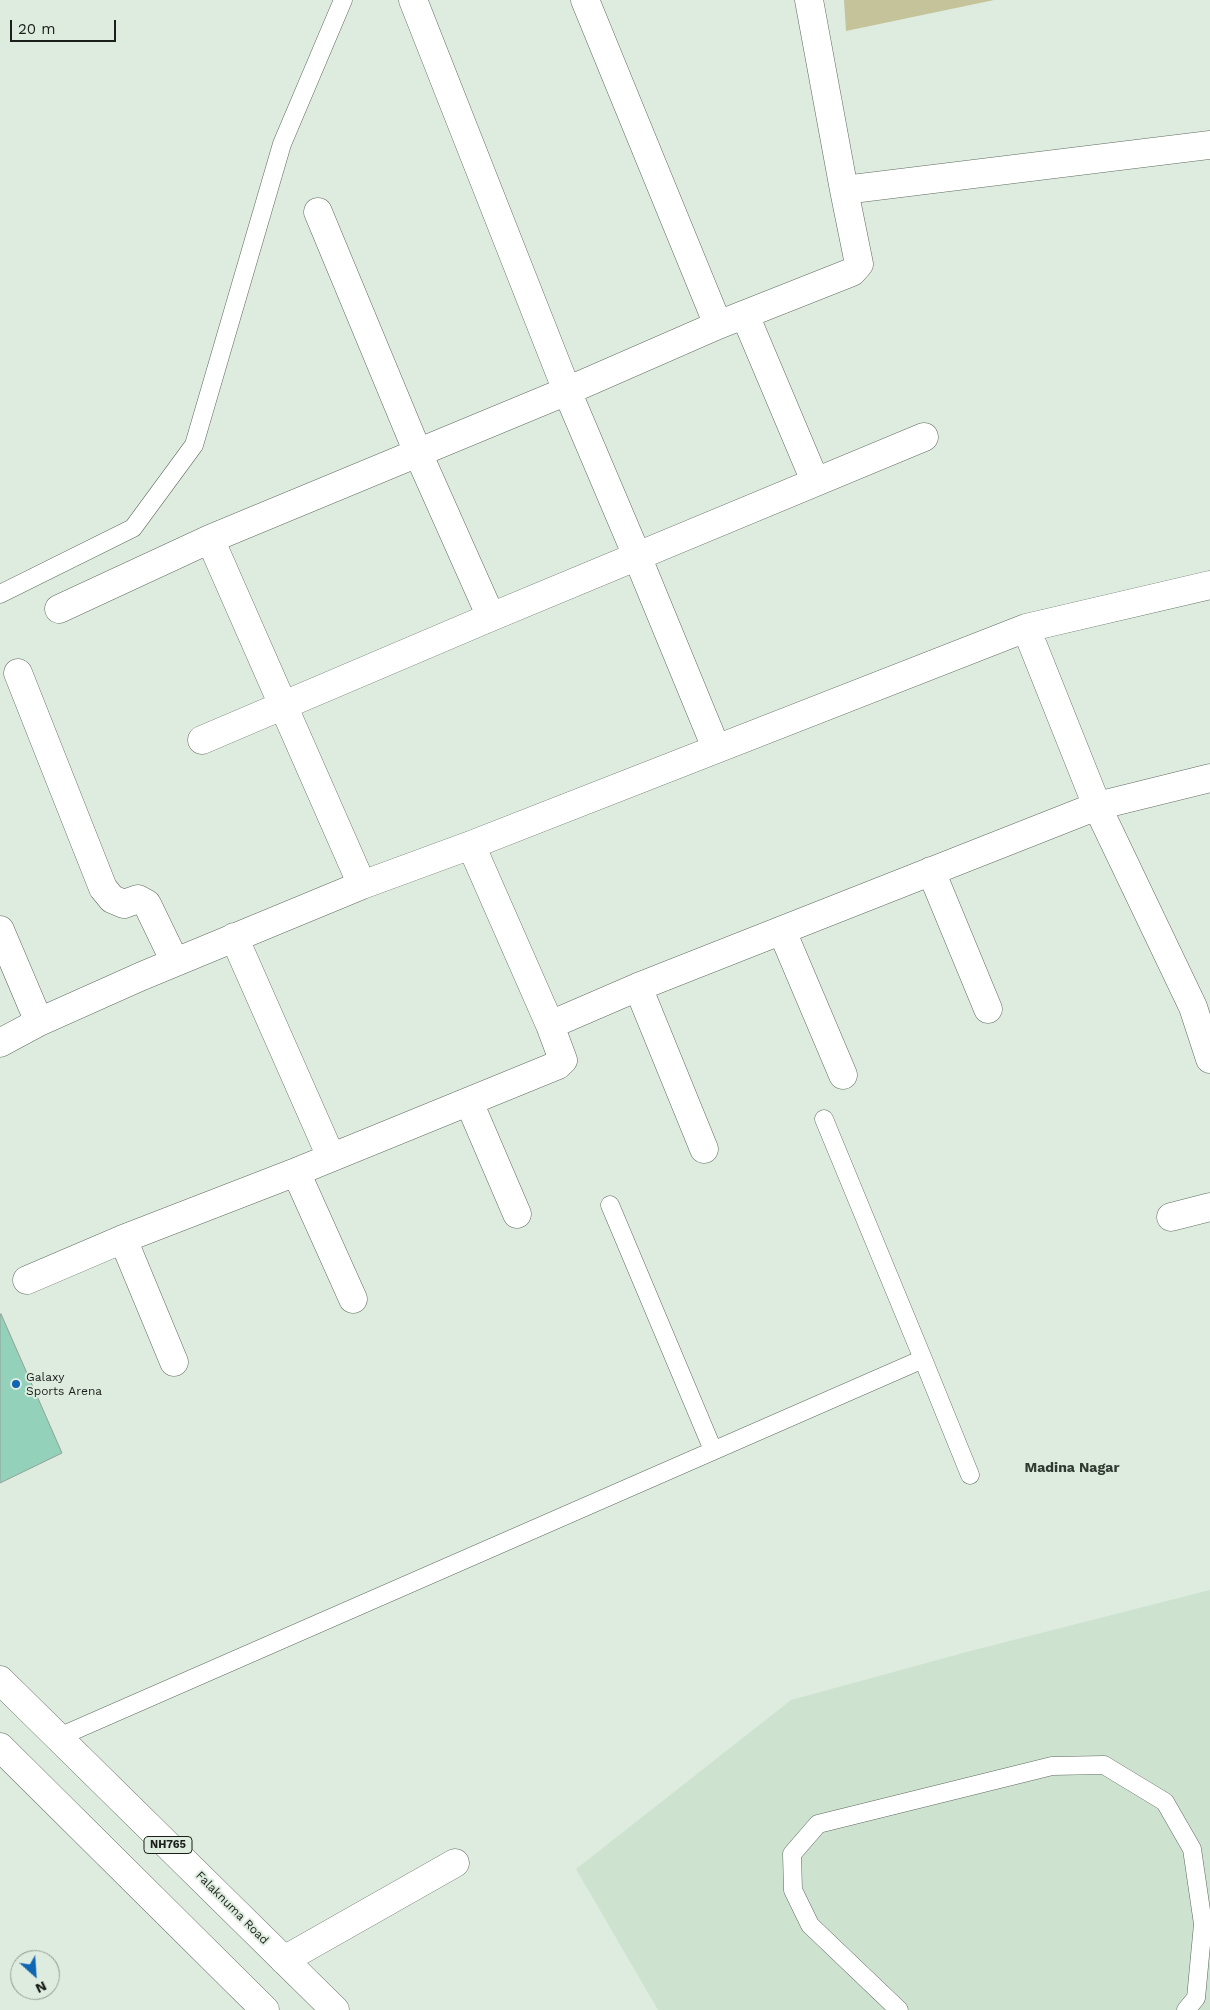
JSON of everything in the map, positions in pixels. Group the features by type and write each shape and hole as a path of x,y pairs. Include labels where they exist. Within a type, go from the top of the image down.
{"main road":[{"path":"413,0 567,391 716,748"},
{"path":"585,0 718,325"},
{"path":"59,609 210,539 567,391 718,325 852,272 859,264 809,0"},
{"path":"844,190 1210,145"},
{"path":"318,212 418,453 491,617"},
{"path":"745,315 815,481"},
{"path":"202,740 815,481 924,437"},
{"path":"210,539 362,885"},
{"path":"0,1043 39,1022 175,962 362,885 471,845 1026,628 1210,585"},
{"path":"1026,628 1097,806 1202,1005 1210,1059"},
{"path":"18,673 103,888 112,899 124,904 138,899 147,904 175,962"},
{"path":"550,1025 638,987 1097,806 1210,778"},
{"path":"27,1280 123,1239 296,1172 558,1065 563,1060 550,1025 471,845"},
{"path":"931,871 988,1009"},
{"path":"0,930 39,1022"},
{"path":"782,931 843,1075"},
{"path":"234,937 330,1157"},
{"path":"638,987 704,1149"},
{"path":"469,1102 517,1214"},
{"path":"296,1172 353,1300"},
{"path":"1171,1217 1210,1207"},
{"path":"123,1239 174,1362"},
{"name":"Falaknuma Road","path":"0,1680 335,2010"},
{"path":"0,1747 265,2010"},
{"path":"284,1960 455,1863"}],"lane":[{"path":"0,594 133,528 194,445 282,144 343,0"},
{"path":"824,1119 970,1475"},
{"path":"610,1205 713,1450"},
{"path":"59,1737 923,1358"},
{"path":"899,2010 810,1925 793,1890 792,1854 818,1824 1052,1766 1104,1765 1166,1802 1192,1849 1203,1924 1196,1998 1186,2010"}],"shaded area":[{"path":"1210,1590 1210,2010 658,2010 576,1869 791,1700 974,1650"}],"green space":[{"path":"844,0 994,0 846,31"}],"building":[{"name":"Galaxy Sports Arena","path":"0,1315 62,1453 0,1483"}],"place":[{"name":"Galaxy Sports Arena","path":"16,1384"}],"district":[{"name":"Madina Nagar","path":"1072,1468"}]}
